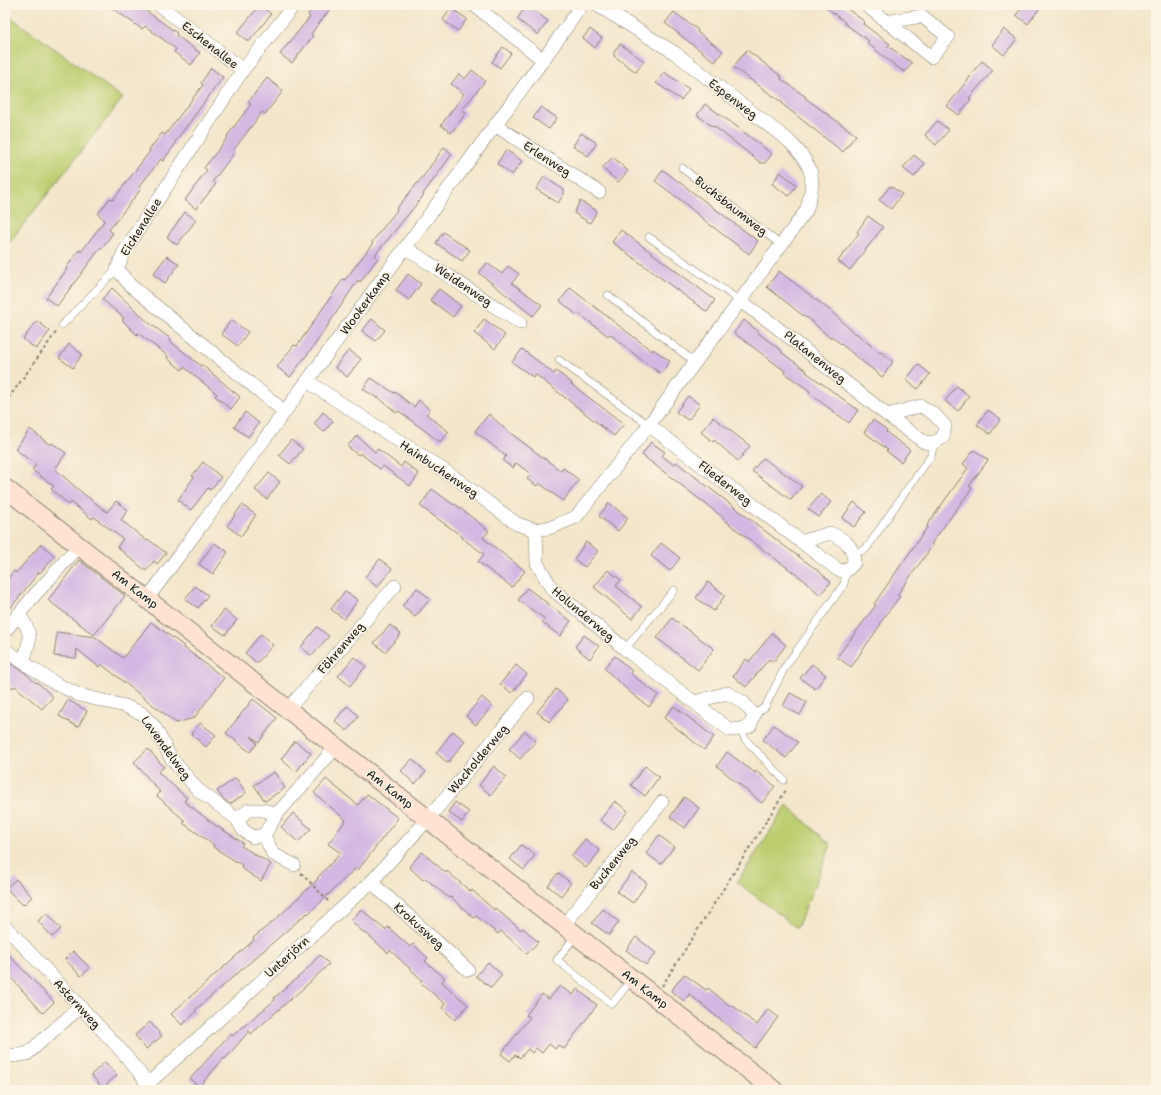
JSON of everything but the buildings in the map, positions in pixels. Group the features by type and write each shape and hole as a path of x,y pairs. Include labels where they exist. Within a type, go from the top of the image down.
{"street":[{"name":"Eschenallee","path":"159,5 243,70"},
{"name":"Eichenallee","path":"285,412 130,285 117,269 125,250 243,70 294,5"},
{"path":"474,5 543,60"},
{"name":"Wookerkamp","path":"147,599 406,248 582,5"},
{"name":"Espenweg","path":"597,5 675,54 789,141 802,154 809,167 812,181 812,195 806,211 781,244"},
{"path":"866,5 886,22"},
{"name":"Erlenweg","path":"496,125 599,192"},
{"path":"536,530 552,527 576,517 649,425 781,244"},
{"name":"Weidenweg","path":"406,248 520,323"},
{"name":"Platanenweg","path":"740,301 770,322 887,415 924,442 934,443"},
{"name":"Hainbuchenweg","path":"307,381 454,477 517,524 536,530"},
{"path":"887,415 921,406 934,414 945,426 942,437 934,443"},
{"name":"Fliederweg","path":"649,425 838,570 846,571"},
{"name":"Am Kamp","path":"5,488 774,1090"},
{"name":"Holunderweg","path":"536,530 537,563 552,589 625,649 730,730 741,730"},
{"path":"801,542 830,533 845,540 854,554 854,563 846,571"},
{"path":"5,631 20,615 32,598 79,546"},
{"name":"Föhrenweg","path":"288,709 395,586"},
{"path":"20,615 26,623 30,635 23,662"},
{"name":"Lavendelweg","path":"5,650 52,682 79,695 124,706 141,713 154,726 171,758 198,790 237,819 244,830 253,837 264,835"},
{"path":"695,702 728,693 743,702 754,715 750,726 741,730"},
{"name":"Wacholderweg","path":"428,819 528,698"},
{"path":"294,865 272,854 264,835 277,814 336,747"},
{"name":"Buchenweg","path":"570,930 662,802"},
{"path":"237,819 249,810 263,810 277,814"},
{"name":"Unterjörn","path":"144,1087 337,911 371,882 428,819"},
{"name":"Krokusweg","path":"371,882 468,970"},
{"name":"Asternweg","path":"5,926 80,1007 144,1087"},
{"path":"5,1052 11,1056 27,1054 80,1007"}],"lane":[{"name":"Buchsbaumweg","path":"682,168 781,244"},
{"path":"649,237 740,301"},
{"path":"62,325 117,269"},
{"path":"608,295 696,362"},
{"path":"559,360 649,425"},
{"path":"854,554 866,549 931,456 934,443"},
{"path":"754,715 765,707 785,668 844,584 846,571"},
{"name":"Holunderweg","path":"625,649 674,590"},
{"path":"741,730 745,739 784,780"},
{"path":"570,930 557,960 612,1004 632,979"}],"path":[{"path":"5,403 62,325"},
{"path":"655,997 787,788 784,780"},
{"path":"294,865 337,911"}],"green space":[{"path":"5,13 123,98 5,248"},
{"path":"787,805 831,845 797,928 737,882"}]}
